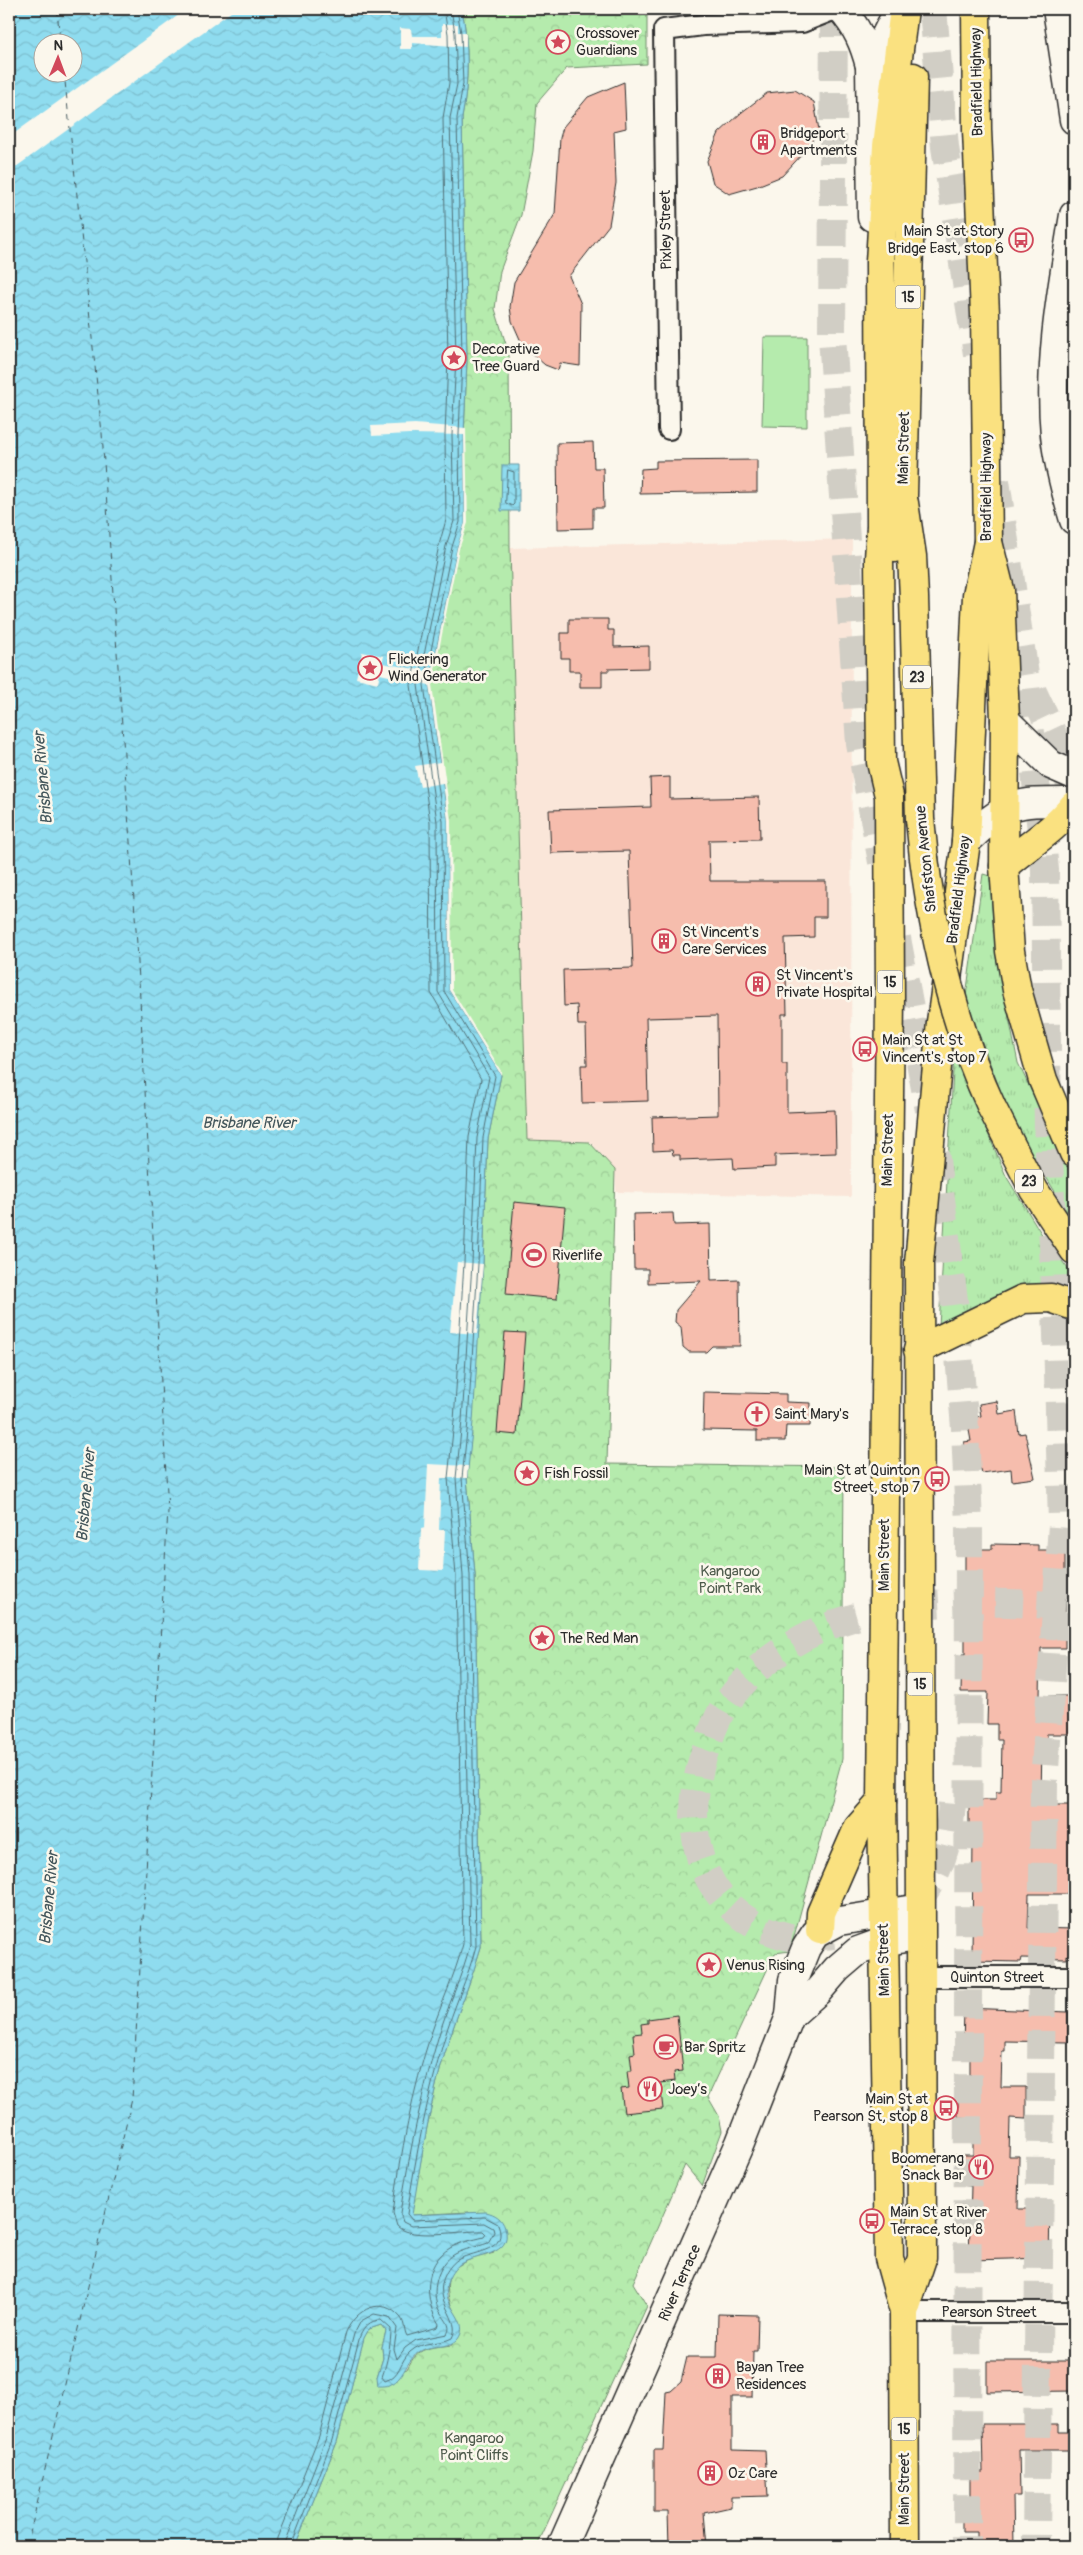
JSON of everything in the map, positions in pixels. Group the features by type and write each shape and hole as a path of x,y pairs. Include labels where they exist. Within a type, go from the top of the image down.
{"main road":[{"name":"Main Street","path":"904,9 887,146 880,262 881,526 879,559 882,762 889,796 890,996 882,1801 883,1913 889,2258 904,2312 905,2546"},
{"name":"Main Street","path":"889,796 896,763 893,564 903,496 909,280 910,98 920,9"},
{"name":"Bradfield Highway","path":"941,1022 966,842 978,595 988,542 985,314 977,130 976,9"},
{"name":"Shafston Avenue","path":"903,496 912,556 920,819 930,905 954,1012 977,1076 992,1108 1034,1190 1074,1250"},
{"path":"988,542 1000,590 1005,720 1004,866 1006,916 1017,990 1043,1080 1074,1153"},
{"path":"1004,866 1034,840 1063,821 1074,804"},
{"name":"Main Street","path":"904,2312 922,2258 919,1263 941,1022"},
{"path":"918,1350 1023,1299 1052,1298 1074,1306"},
{"path":"820,1930 821,1913 858,1828 882,1801"}],"street":[{"name":"Pixley Street","path":"669,429 664,30 703,25 802,22 835,9"},
{"name":"Main Street","path":"841,9 855,24 864,43 870,66 872,229 880,262"},
{"path":"870,66 899,9"},
{"path":"1057,9 1074,120"},
{"path":"1074,215 1061,291 1053,371 1053,408 1067,462 1074,520"},
{"path":"1005,720 1051,766 1074,775"},
{"path":"966,842 987,821 1004,809 1028,802 1074,804"},
{"path":"820,1930 839,1922 920,1908"},
{"name":"River Terrace","path":"562,2546 684,2274 740,2143 790,2016 793,1980 806,1948 820,1930"},
{"name":"River Terrace","path":"790,2016 818,1991 848,1958 858,1951 884,1942 920,1935"},
{"name":"Quinton Street","path":"920,1976 1074,1977"},
{"name":"Pearson Street","path":"904,2312 1074,2312"}],"shaded area":[{"path":"852,539 851,1197 616,1192 615,1170 590,1142 527,1140 510,548"}],"green space":[{"path":"462,9 647,9 647,64 567,68 537,103 533,151 521,215 500,271 495,309 509,354 510,548 527,1140 589,1142 615,1170 607,1464 844,1467 842,1759 790,1951 775,1953 708,2097 719,2116 722,2131 702,2186 685,2165 633,2283 647,2306 537,2546 295,2546 337,2442 364,2337 369,2329 381,2325 386,2331 382,2347 383,2358 377,2377 407,2369 411,2361 420,2352 452,2345 458,2319 449,2298 448,2282 450,2275 454,2269 465,2262 494,2253 469,2212 411,2215 427,2127 442,2062 481,1947 475,1575 467,1478 483,1264 488,1139 501,1075 449,990 448,821 429,685 465,504 464,435 467,359 462,118 466,91 467,63"},
{"path":"764,337 807,337 807,427 762,426"},
{"path":"983,874 990,876 993,920 1005,998 1018,1063 1074,1179 1074,1223 1023,1139 1005,1103 969,1008 966,996"},
{"path":"954,1053 1006,1176 1041,1233 1074,1277 1074,1293 939,1327"}],"water":[{"name":"Brisbane River","path":"9,9 462,9 466,36 466,91 462,118 467,359 464,435 465,523 457,548 429,685 448,821 449,990 501,1075 488,1139 483,1264 473,1422 467,1478 475,1575 481,1947 442,2061 427,2127 412,2215 486,2212 500,2219 505,2228 506,2237 504,2244 498,2249 460,2264 450,2276 447,2293 461,2326 461,2333 458,2339 449,2345 431,2347 419,2352 413,2357 398,2379 387,2386 378,2386 377,2377 383,2358 382,2347 386,2331 381,2325 369,2329 364,2338 337,2442 295,2546 9,2546"},
{"path":"502,465 519,465 519,511 501,511"}],"pier":[{"path":"187,9 235,9 9,172 9,137"},
{"path":"442,24 458,24 458,32 466,32 466,47 412,43 412,49 400,49 400,28 411,29 412,36 442,36"},
{"path":"415,424 466,428 468,523 459,549 432,685 451,820 452,990 501,1071 501,1075 449,990 448,821 443,783 420,787 415,766 440,762 429,685 380,674 378,683 356,678 362,652 384,656 382,663 432,672 457,548 465,523 464,435 409,434 372,436 371,426"},
{"path":"457,1262 483,1264 477,1334 450,1332"},
{"path":"428,1464 468,1466 467,1478 441,1478 439,1530 445,1530 443,1571 419,1570 421,1528 425,1527"}],"building":[{"path":"624,82 626,128 614,131 616,183 609,225 569,276 581,304 580,366 560,363 558,370 545,365 523,346 512,321 510,307 514,282 555,214 560,138 563,127 588,97"},
{"name":"Bridgeport Apartments","path":"795,90 814,102 819,130 805,151 782,176 757,186 729,194 713,183 707,161 719,133 767,93"},
{"path":"593,442 594,468 603,468 604,508 593,508 593,528 558,529 557,443"},
{"path":"757,460 757,492 640,494 641,469 656,468 656,461"},
{"path":"569,619 608,619 608,630 614,630 614,647 649,646 649,668 608,669 608,671 602,671 602,687 580,687 580,671 569,671 569,658 561,658 561,633 569,633"},
{"path":"670,777 670,799 759,797 760,839 709,840 710,881 826,881 826,917 814,917 814,937 785,938 787,1014 782,1014 782,1064 787,1064 787,1112 835,1110 836,1153 775,1155 775,1167 734,1169 733,1158 680,1160 680,1155 673,1155 672,1150 653,1151 652,1117 718,1115 717,1016 646,1018 648,1101 582,1103 581,1065 587,1065 586,1025 578,1025 577,1005 564,1006 563,970 633,968 629,851 551,853 549,810 651,807 650,778"},
{"name":"Riverlife","path":"514,1202 565,1207 557,1299 506,1294"},
{"path":"673,1213 674,1225 710,1224 711,1281 739,1280 740,1346 712,1346 706,1352 689,1352 683,1347 681,1327 675,1322 676,1310 701,1281 648,1283 648,1269 634,1269 633,1214"},
{"path":"505,1332 525,1333 517,1435 497,1433"},
{"name":"Saint Mary's","path":"704,1392 786,1394 786,1402 811,1403 810,1426 786,1426 785,1441 757,1441 757,1431 703,1430"},
{"path":"997,1401 999,1414 1016,1411 1019,1434 1025,1433 1035,1478 1012,1481 1011,1469 982,1473 981,1469 975,1470 974,1464 967,1465 964,1442 971,1441 967,1419 981,1416 979,1404"},
{"path":"992,1544 1038,1545 1038,1550 1065,1550 1065,1648 1041,1648 1040,1696 1074,1696 1074,1734 1047,1734 1047,1741 1042,1741 1041,1800 1045,1800 1045,1805 1072,1805 1071,1863 1074,1863 1074,1894 1029,1894 1028,1928 1074,1929 1074,1955 1067,1955 1067,1959 1022,1958 1021,1962 972,1961 973,1836 969,1836 969,1800 996,1800 996,1792 1001,1792 1002,1740 997,1740 997,1724 987,1724 988,1692 961,1692 962,1654 965,1654 965,1549 992,1549"},
{"path":"964,2008 1068,2012 1068,2042 1005,2041 1005,2051 1002,2051 1001,2087 1026,2087 1026,2119 1010,2118 1009,2156 1019,2156 1018,2209 1050,2209 1049,2258 969,2260 971,2186 955,2185 955,2155 973,2155 973,2118 958,2117 958,2086 970,2086 970,2050 963,2050"},
{"path":"677,2015 683,2071 674,2072 675,2081 660,2083 663,2109 624,2113 621,2089 629,2088 627,2071 632,2071 630,2054 635,2053 633,2034 642,2033 641,2024 648,2023 648,2019"},
{"path":"718,2314 758,2315 757,2351 753,2351 752,2397 732,2397 732,2450 765,2451 768,2496 731,2497 731,2507 704,2513 707,2546 669,2546 668,2512 654,2512 654,2450 663,2450 666,2392 671,2391 681,2382 687,2357 717,2357"},
{"path":"987,2361 1074,2361 1074,2391 987,2392"},
{"path":"982,2424 1059,2424 1059,2432 1074,2432 1074,2450 1019,2450 1020,2496 1013,2496 1014,2546 976,2546 976,2532 962,2532 962,2506 970,2506 970,2472 983,2472"}],"ferry route":[{"path":"57,9 59,32"},
{"path":"27,2546 132,2099 168,1511 137,944 102,433 65,82"}],"tunnel":[{"path":"834,9 832,336 860,744 882,862"},
{"path":"933,9 945,147 977,354"},
{"path":"996,481 1025,675 1045,870 1048,1135 1057,1334 1062,1525 1044,1783 1036,2546"},
{"path":"1033,692 1061,751 1074,801"},
{"path":"897,938 929,1110"},
{"path":"935,1152 955,1308 965,1428 969,1525 967,2546"},
{"path":"834,1935 794,1938 758,1926 734,1910 716,1890 703,1866 696,1839 694,1810 697,1781 712,1731 721,1711 729,1700 748,1677 784,1649 824,1628 854,1617 916,1605 947,1603 1011,1603 1074,1606"},
{"path":"914,1907 933,1878 944,1852 950,1825 953,1790"}],"place":[{"name":"Crossover Guardians","path":"558,42"},
{"name":"Bridgeport Apartments","path":"763,142"},
{"name":"Main St at Story Bridge East, stop 6","path":"1021,240"},
{"name":"Decorative Tree Guard","path":"454,358"},
{"name":"Flickering Wind Generator","path":"370,668"},
{"name":"St Vincent's Care Services","path":"664,941"},
{"name":"St Vincent's Private Hospital","path":"758,984"},
{"name":"Main St at St Vincent's, stop 7","path":"865,1049"},
{"name":"Riverlife","path":"534,1255"},
{"name":"Saint Mary's","path":"757,1414"},
{"name":"Fish Fossil","path":"527,1473"},
{"name":"Main St at Quinton Street, stop 7","path":"937,1479"},
{"name":"The Red Man","path":"542,1638"},
{"name":"Venus Rising","path":"709,1965"},
{"name":"Bar Spritz","path":"666,2047"},
{"name":"Joey’s","path":"650,2089"},
{"name":"Main St at Pearson St, stop 8","path":"946,2108"},
{"name":"Boomerang Snack Bar","path":"981,2167"},
{"name":"Main St at River Terrace, stop 8","path":"872,2221"},
{"name":"Bayan Tree Residences","path":"718,2376"},
{"name":"Oz Care","path":"710,2473"}],"park label":[{"name":"Kangaroo Point Park","path":"730,1580"},
{"name":"Kangaroo Point Cliffs","path":"474,2446"}]}
